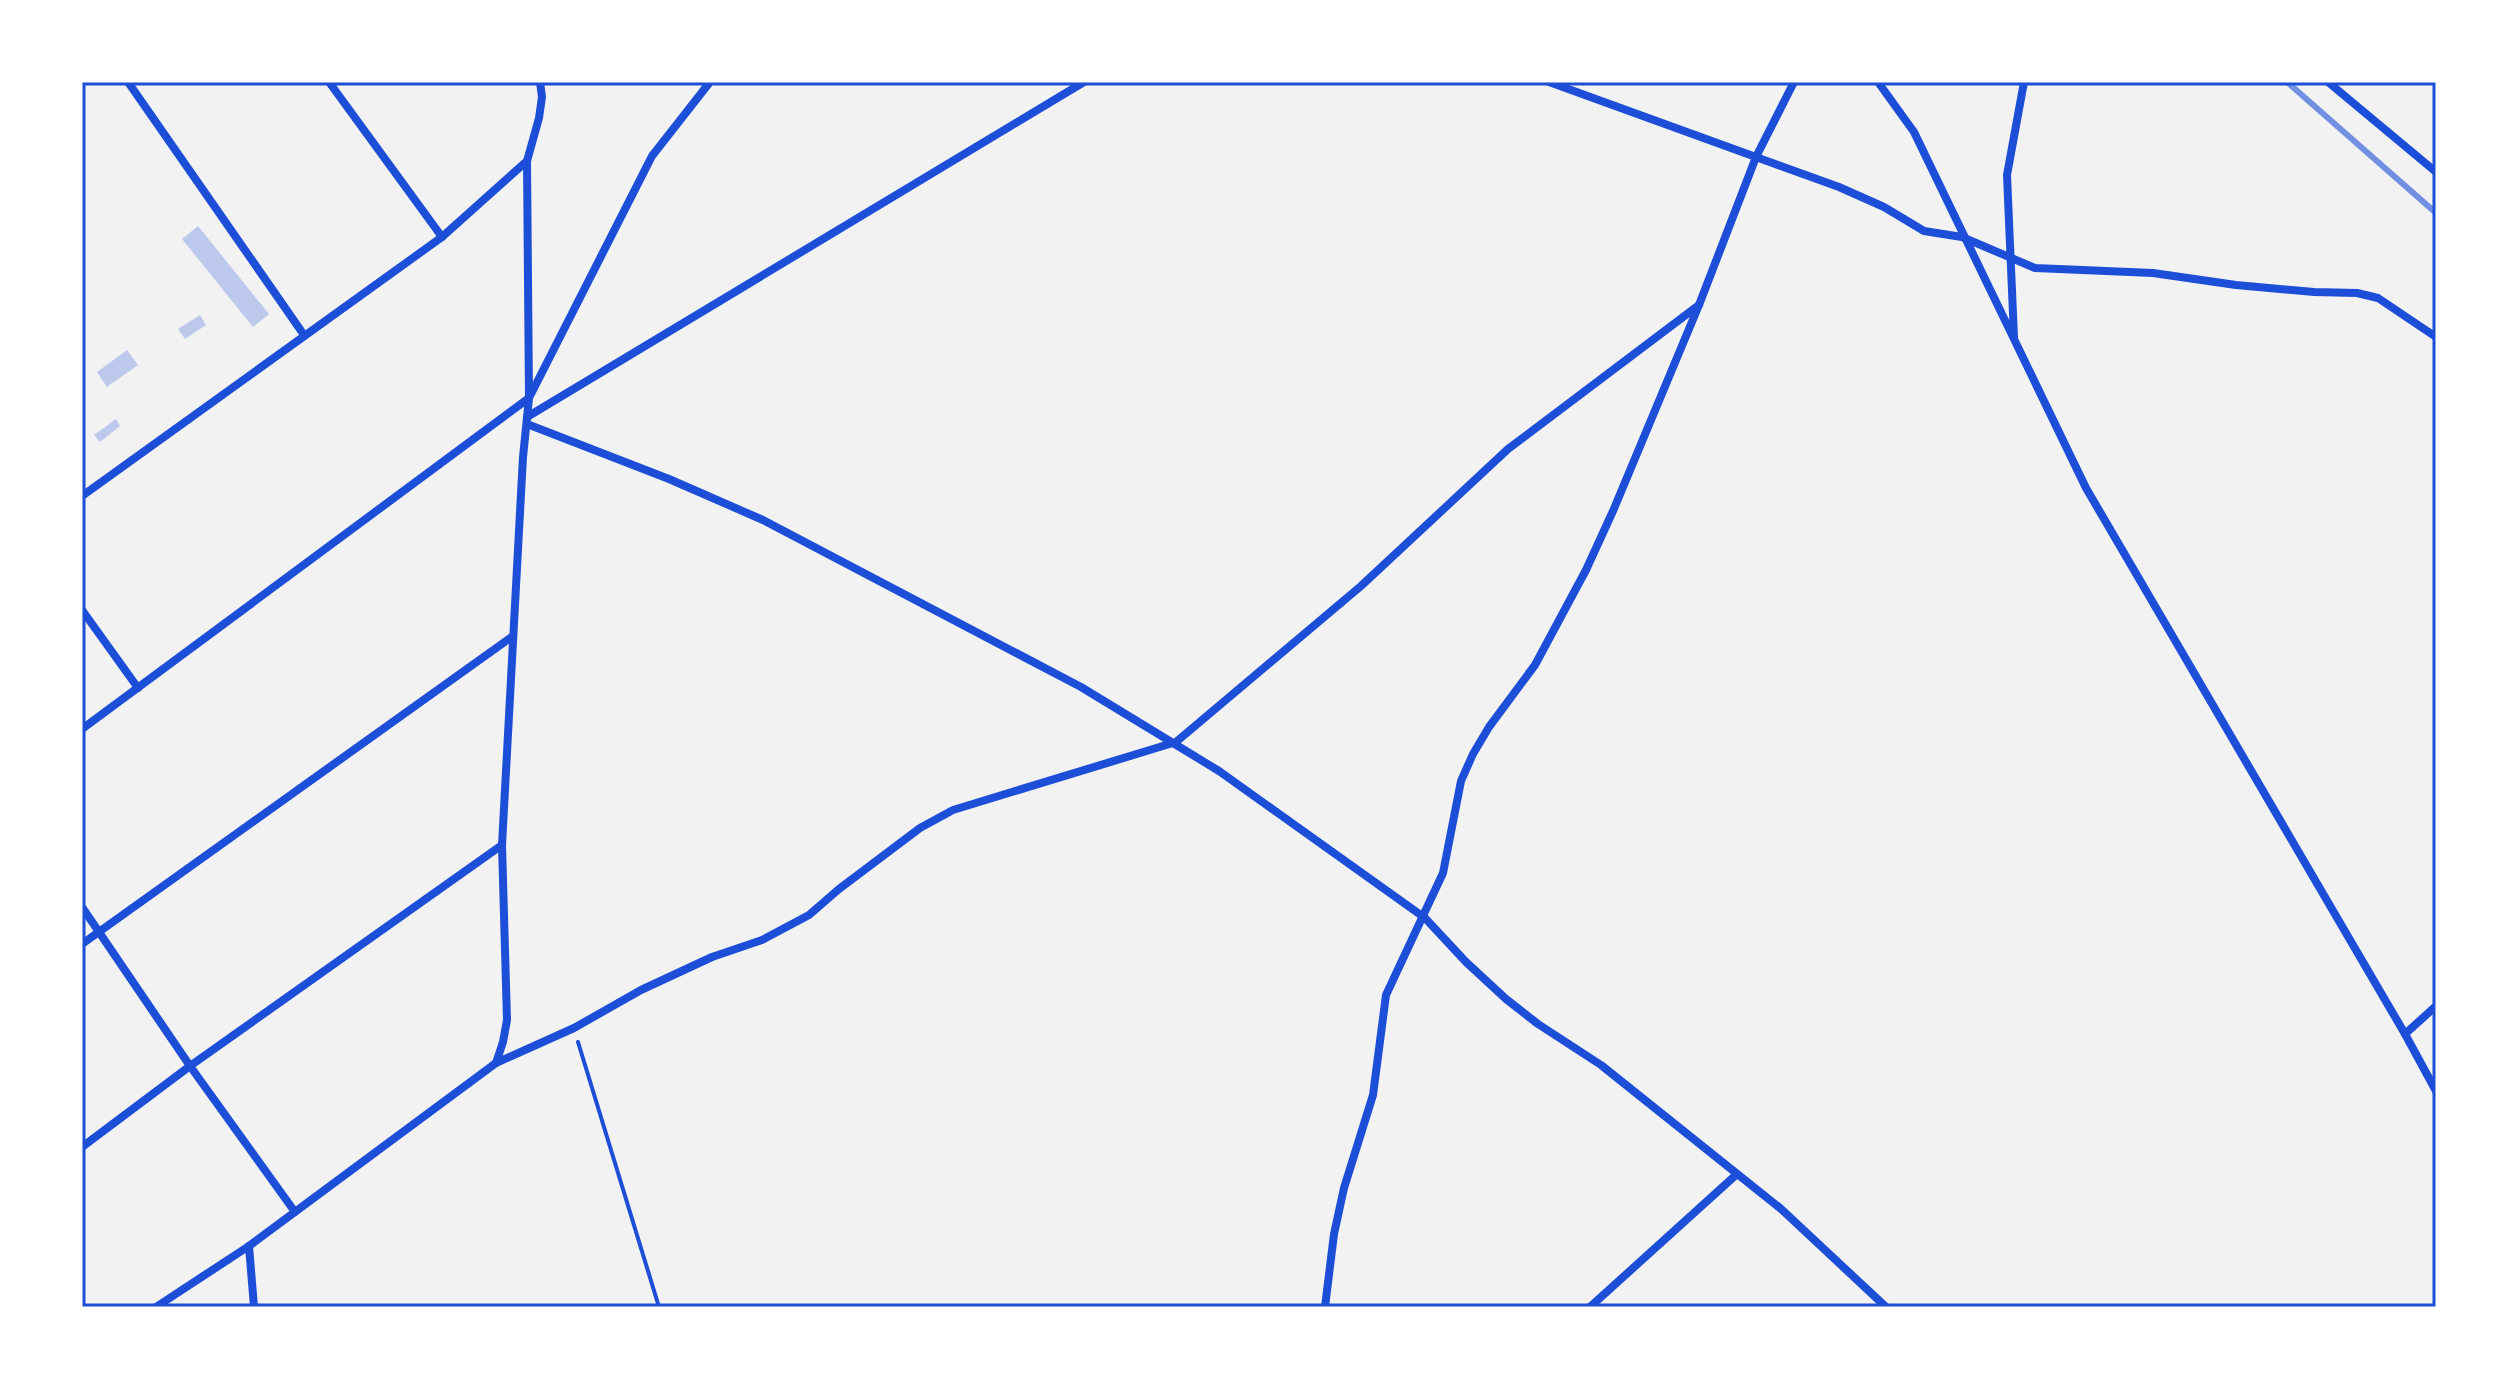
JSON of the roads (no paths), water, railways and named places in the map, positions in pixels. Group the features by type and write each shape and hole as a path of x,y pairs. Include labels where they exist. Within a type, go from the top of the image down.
{"street":[{"path":"128,82 304,335"},
{"path":"329,82 442,237"},
{"path":"496,1063 507,1020 502,845 529,398 527,161 539,118 542,97 540,82"},
{"path":"82,729 529,398 652,156 710,82"},
{"path":"527,421 1084,82"},
{"path":"1549,82 1839,187 1884,207 1924,231 1962,237 2035,268 2153,273 2236,285 2357,293 2378,298 2436,337"},
{"path":"1325,1307 1334,1234 1344,1188 1373,1095 1386,995 1425,918 1443,873 1461,781 1473,754 1501,709 1535,665 1613,511 1699,305 1756,157 1794,82"},
{"path":"1878,82 1914,132 1962,237 2086,488 2436,1091"},
{"path":"2014,342 2007,175 2024,82"},
{"path":"2328,82 2436,172"},
{"path":"82,496 442,237 527,161"},
{"path":"156,1307 249,1246 496,1063 574,1028 655,983 712,957 762,940 809,915 920,828 953,810 1176,742 1361,586 1518,440 1699,305"},
{"path":"527,421 763,520 1011,649 1176,742 1425,918 1506,999 1601,1065 1780,1208 1886,1307"},
{"path":"82,610 138,688"},
{"path":"82,944 513,636"},
{"path":"82,1147 190,1066 502,845"},
{"path":"82,907 190,1066 295,1212"},
{"path":"2405,1034 2436,1006"},
{"path":"1590,1307 1737,1174"},
{"path":"249,1246 254,1307"}],"railway":[{"path":"2287,82 2436,213"}]}
